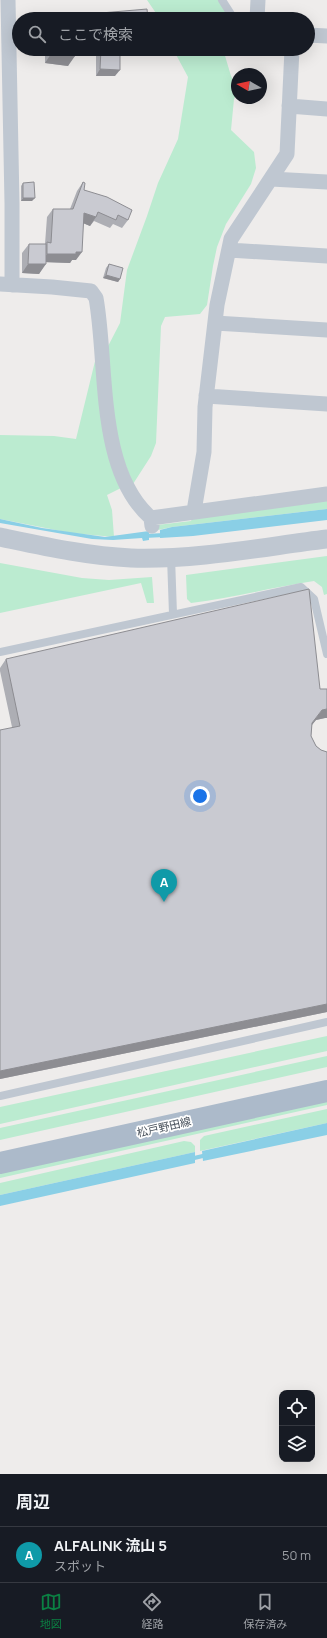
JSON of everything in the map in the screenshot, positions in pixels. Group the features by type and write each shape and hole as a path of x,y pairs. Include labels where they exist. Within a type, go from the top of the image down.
{"main road":[{"name":"松戸野田線","path":"0,1163 327,1091"}],"street":[{"path":"8,0 12,195 6,284 91,291 96,298 110,428 116,455 128,487 142,510 151,522 194,512 327,494"},
{"path":"257,12 258,0"},
{"path":"315,35 327,36"},
{"path":"194,512 204,452 206,396 215,323 229,250 232,239 287,154 292,56"},
{"path":"289,106 327,109"},
{"path":"271,179 327,182"},
{"path":"229,250 327,256"},
{"path":"215,323 327,330"},
{"path":"206,396 327,404"},
{"path":"0,536 92,554 130,558 200,556 327,539"}],"lane":[{"path":"222,0 230,12"},
{"path":"171,557 173,614"},
{"path":"0,652 301,587 314,599 327,654"},
{"path":"0,1096 327,1022"}],"green space":[{"path":"147,0 219,0 227,12 155,12"},
{"path":"177,56 225,56 231,76 231,104 234,104 231,130 254,152 256,168 251,184 226,224 217,247 207,305 200,314 165,317 161,326 156,443 151,456 133,484 118,446 104,354 120,323 127,270 158,183 178,139 188,77"},
{"path":"98,349 123,487 107,495 112,510 114,537 71,533 0,519 0,435 54,436 76,439"},
{"path":"327,501 327,509 172,527 158,530 157,525 191,521 192,519"},
{"path":"327,556 327,594 324,595 322,587 314,581 207,601 191,603 187,599 186,575"},
{"path":"0,563 82,578 109,580 152,577 154,603 147,603 141,583 0,613"},
{"path":"327,1036 327,1051 0,1124 0,1107"},
{"path":"327,1056 327,1067 0,1140 0,1128"},
{"path":"327,1101 327,1105 0,1178 0,1172"},
{"path":"327,1109 327,1123 200,1151 200,1140 204,1136"},
{"path":"184,1141 191,1142 195,1146 195,1152 0,1195 0,1183"}],"water":[{"path":"327,509 327,520 193,536 160,538 160,530 172,527"},
{"path":"0,519 42,528 105,537 149,531 149,540 143,541 142,538 113,540 92,539 0,523"},
{"path":"327,1123 327,1135 203,1161 202,1151"},
{"path":"195,1152 195,1163 0,1206 0,1195"}],"building":[{"path":"147,9 147,12 112,12"},
{"path":"101,56 120,56 120,70 100,69"},
{"path":"34,182 35,198 23,198 23,183"},
{"path":"83,182 85,183 84,190 107,197 132,210 128,220 118,215 116,220 98,212 96,217 84,213 82,252 76,252 76,254 47,254 47,242 51,243 53,209 73,209"},
{"path":"29,244 46,244 46,264 28,264"},
{"path":"109,264 123,268 120,279 106,275"},
{"path":"309,589 320,689 327,689 327,709 322,710 312,723 311,736 316,746 327,752 327,1004 0,1071 0,730 20,726 6,659"}],"waterway":[{"path":"145,536 164,535"},
{"path":"190,1159 207,1155"}],"place":[{"name":"ALFALINK 流山 5","path":"164,902"}]}
